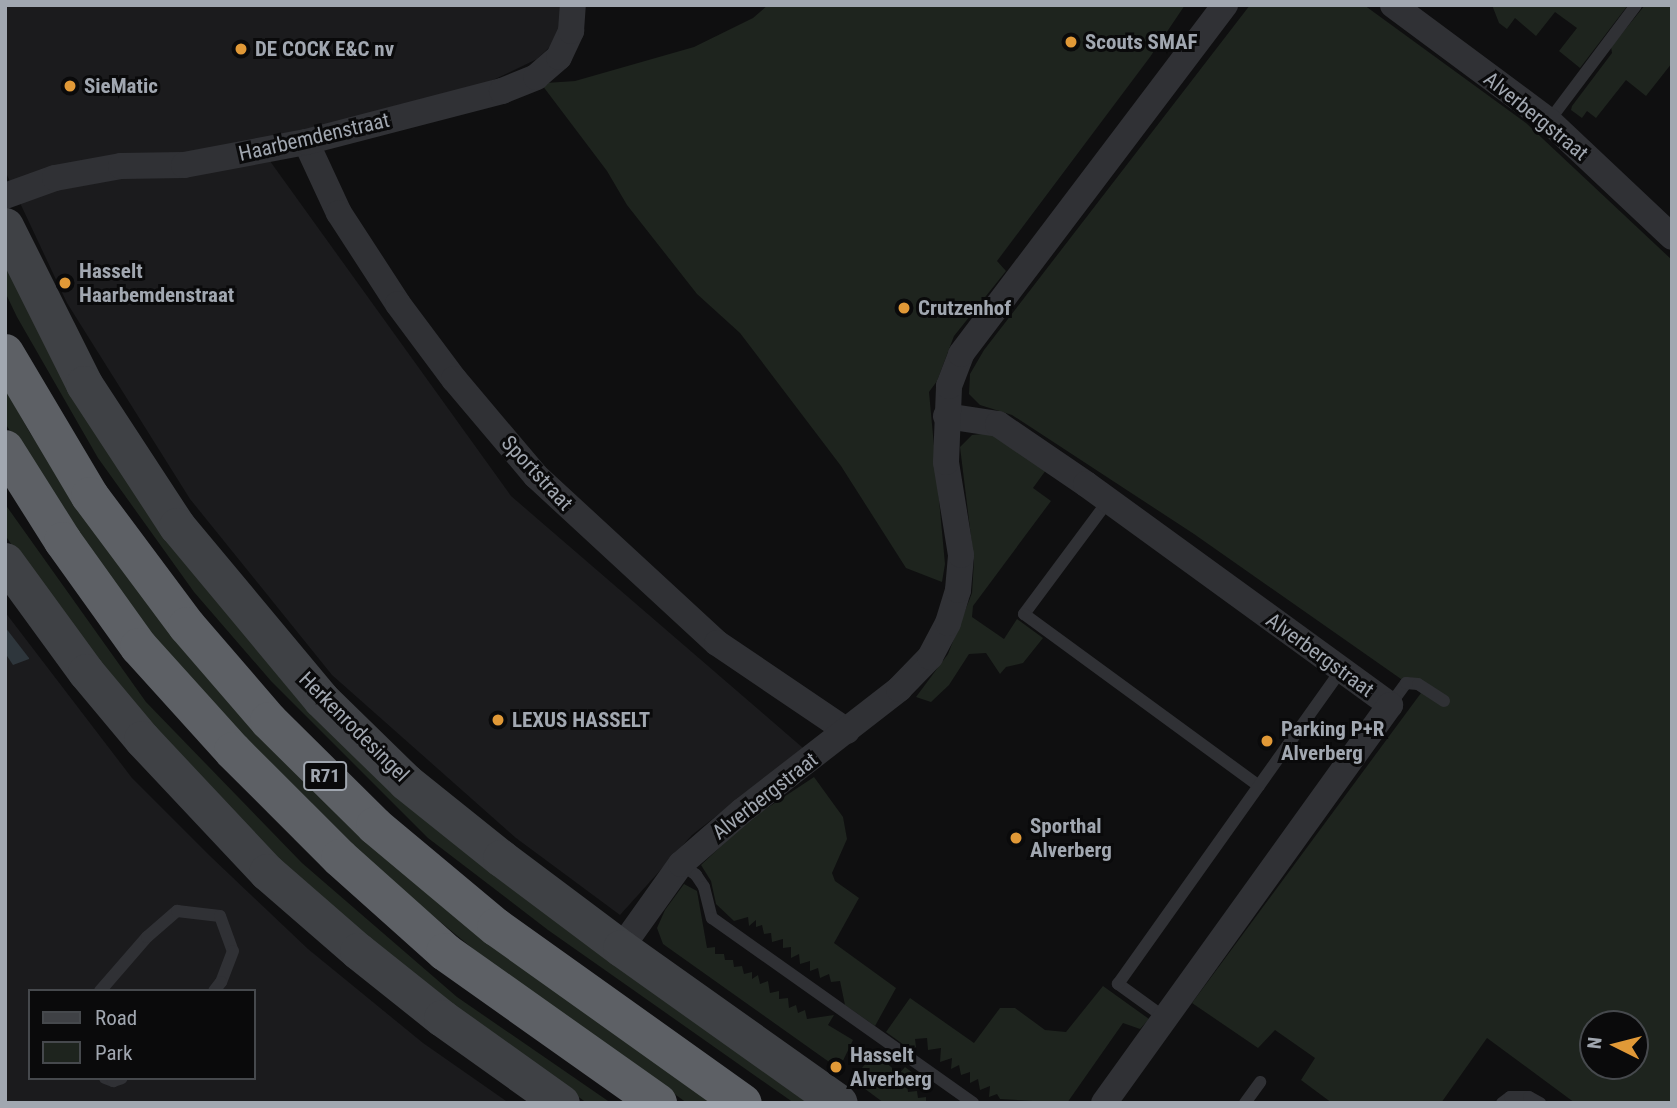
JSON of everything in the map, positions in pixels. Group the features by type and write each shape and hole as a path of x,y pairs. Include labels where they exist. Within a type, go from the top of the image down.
{"highway":[{"name":"R71","path":"5,354 90,496 187,626 269,721 375,826 496,927 743,1103"},
{"name":"R71","path":"5,449 63,541 139,647 233,751 340,858 445,952 658,1103"}],"street":[{"name":"Haarbemdenstraat","path":"5,196 55,178 121,166 184,165 306,142 502,91 536,77 559,57 571,32 573,5"},
{"name":"Alverbergstraat","path":"621,948 681,864 742,811 899,689 930,657 948,623 958,590 961,555 946,462 946,416 949,386 961,355 1225,5"},
{"name":"Alverbergstraat","path":"1400,8 1549,121 1672,237"},
{"name":"Sportstraat","path":"306,142 339,213 398,304 454,379 536,476 717,643 847,731"},
{"name":"Herkenrodesingel","path":"5,226 84,384 162,503 185,536 303,678 407,782 501,858 621,948 839,1103"},
{"name":"Alverbergstraat","path":"946,416 998,424 1108,500 1390,705 1104,1103"},
{"path":"5,561 86,672 142,739 267,872 431,1010 561,1103"}],"lane":[{"path":"1549,121 1636,5"},
{"path":"1108,500 1024,614 1259,786"},
{"path":"1164,1017 1118,984 1341,670"},
{"path":"1390,705 1406,683 1418,684 1444,701"},
{"path":"681,864 696,876 704,887 712,918 973,1103"},
{"path":"102,989 147,937 177,911 220,916 233,951 216,989"},
{"path":"1245,1103 1260,1082"},
{"path":"1502,1103 1510,1097 1528,1097 1540,1103"}],"shaded area":[{"path":"5,5 563,5 565,11 554,43 537,59 489,82 257,143 511,496 803,748 692,835 620,915 516,838 332,675 190,499 67,303 5,171"},
{"path":"5,612 132,778 210,856 308,949 423,1043 509,1103 5,1103"},
{"path":"5,627 29,659 13,665 5,653"}],"green space":[{"path":"768,5 1185,5 1150,57 997,261 1006,271 954,336 937,381 929,392 945,564 942,582 906,568 841,466 740,333 697,294 627,205 607,171 536,77 546,83 575,81 694,47 753,18"},
{"path":"1250,5 1364,5 1526,123 1672,260 1672,1103 1575,1103 1487,1038 1441,1103 1332,1103 1301,1080 1315,1058 1275,1030 1258,1048 1192,1003 1421,693 1194,534 1012,415 980,405 969,394 970,374 984,350"},
{"path":"1492,5 1628,5 1580,68 1559,51 1577,28 1555,12 1536,36 1515,18 1507,29 1499,23"},
{"path":"1645,5 1672,5 1672,63 1646,96 1626,80 1596,118 1587,111 1582,118 1571,110 1572,106 1612,53 1611,47"},
{"path":"5,264 215,599 818,1103 794,1103 548,930 428,838 271,681 194,592 98,458 5,292"},
{"path":"5,388 30,433 161,620 721,1103 687,1103 483,957 348,846 199,693 80,543 5,423"},
{"path":"992,433 1046,470 1033,488 1051,501 973,606 972,617 1004,639 1017,619 1043,638 1023,663 1006,667 1000,674 986,653 969,654 949,685 931,702 916,697 948,654 972,593 974,561 960,447 972,435"},
{"path":"5,504 146,702 302,863 457,997 611,1103 587,1103 475,1023 319,901 237,822 69,629 5,535"},
{"path":"814,777 843,817 847,839 832,873 835,881 859,898 834,943 896,988 875,1026 845,1005 840,981 831,982 829,974 820,978 818,968 810,971 810,961 800,964 799,954 791,958 791,947 783,948 783,939 772,942 771,933 764,934 762,925 756,927 756,920 749,926 748,917 734,921 716,904 711,881 701,865 749,820"},
{"path":"684,884 697,891 707,948 715,947 715,954 724,954 725,960 733,960 734,967 742,966 744,974 752,972 752,979 758,975 760,984 768,981 770,993 779,991 779,999 788,998 789,1008 796,1005 798,1013 805,1010 807,1019 834,1015 828,1025 853,1040 839,1069 663,944 657,928 665,910"},
{"path":"1103,986 1149,1019 1140,1029 1123,1023 1067,1103 1000,1099 997,1094 989,1097 990,1086 980,1090 978,1079 970,1083 970,1072 961,1075 959,1065 951,1069 952,1058 940,1062 941,1048 928,1050 927,1038 915,1039 916,1047 911,1050 886,1032 910,998 974,1043 1000,1008 1015,1008 1045,1030 1066,1032"},
{"path":"874,1052 899,1074 905,1067 913,1073 899,1079 906,1082 901,1085 907,1085 908,1092 917,1091 918,1098 926,1097 926,1103 884,1103 853,1080"}],"place":[{"name":"Scouts SMAF","path":"1071,42"},
{"name":"DE COCK E&C nv","path":"241,49"},
{"name":"SieMatic","path":"70,86"},
{"name":"Hasselt Haarbemdenstraat","path":"65,283"},
{"name":"Crutzenhof","path":"904,308"},
{"name":"LEXUS HASSELT","path":"498,720"},
{"name":"Parking P+R Alverberg","path":"1267,741"},
{"name":"Sporthal Alverberg","path":"1016,838"},
{"name":"Hasselt Alverberg","path":"836,1067"}]}
